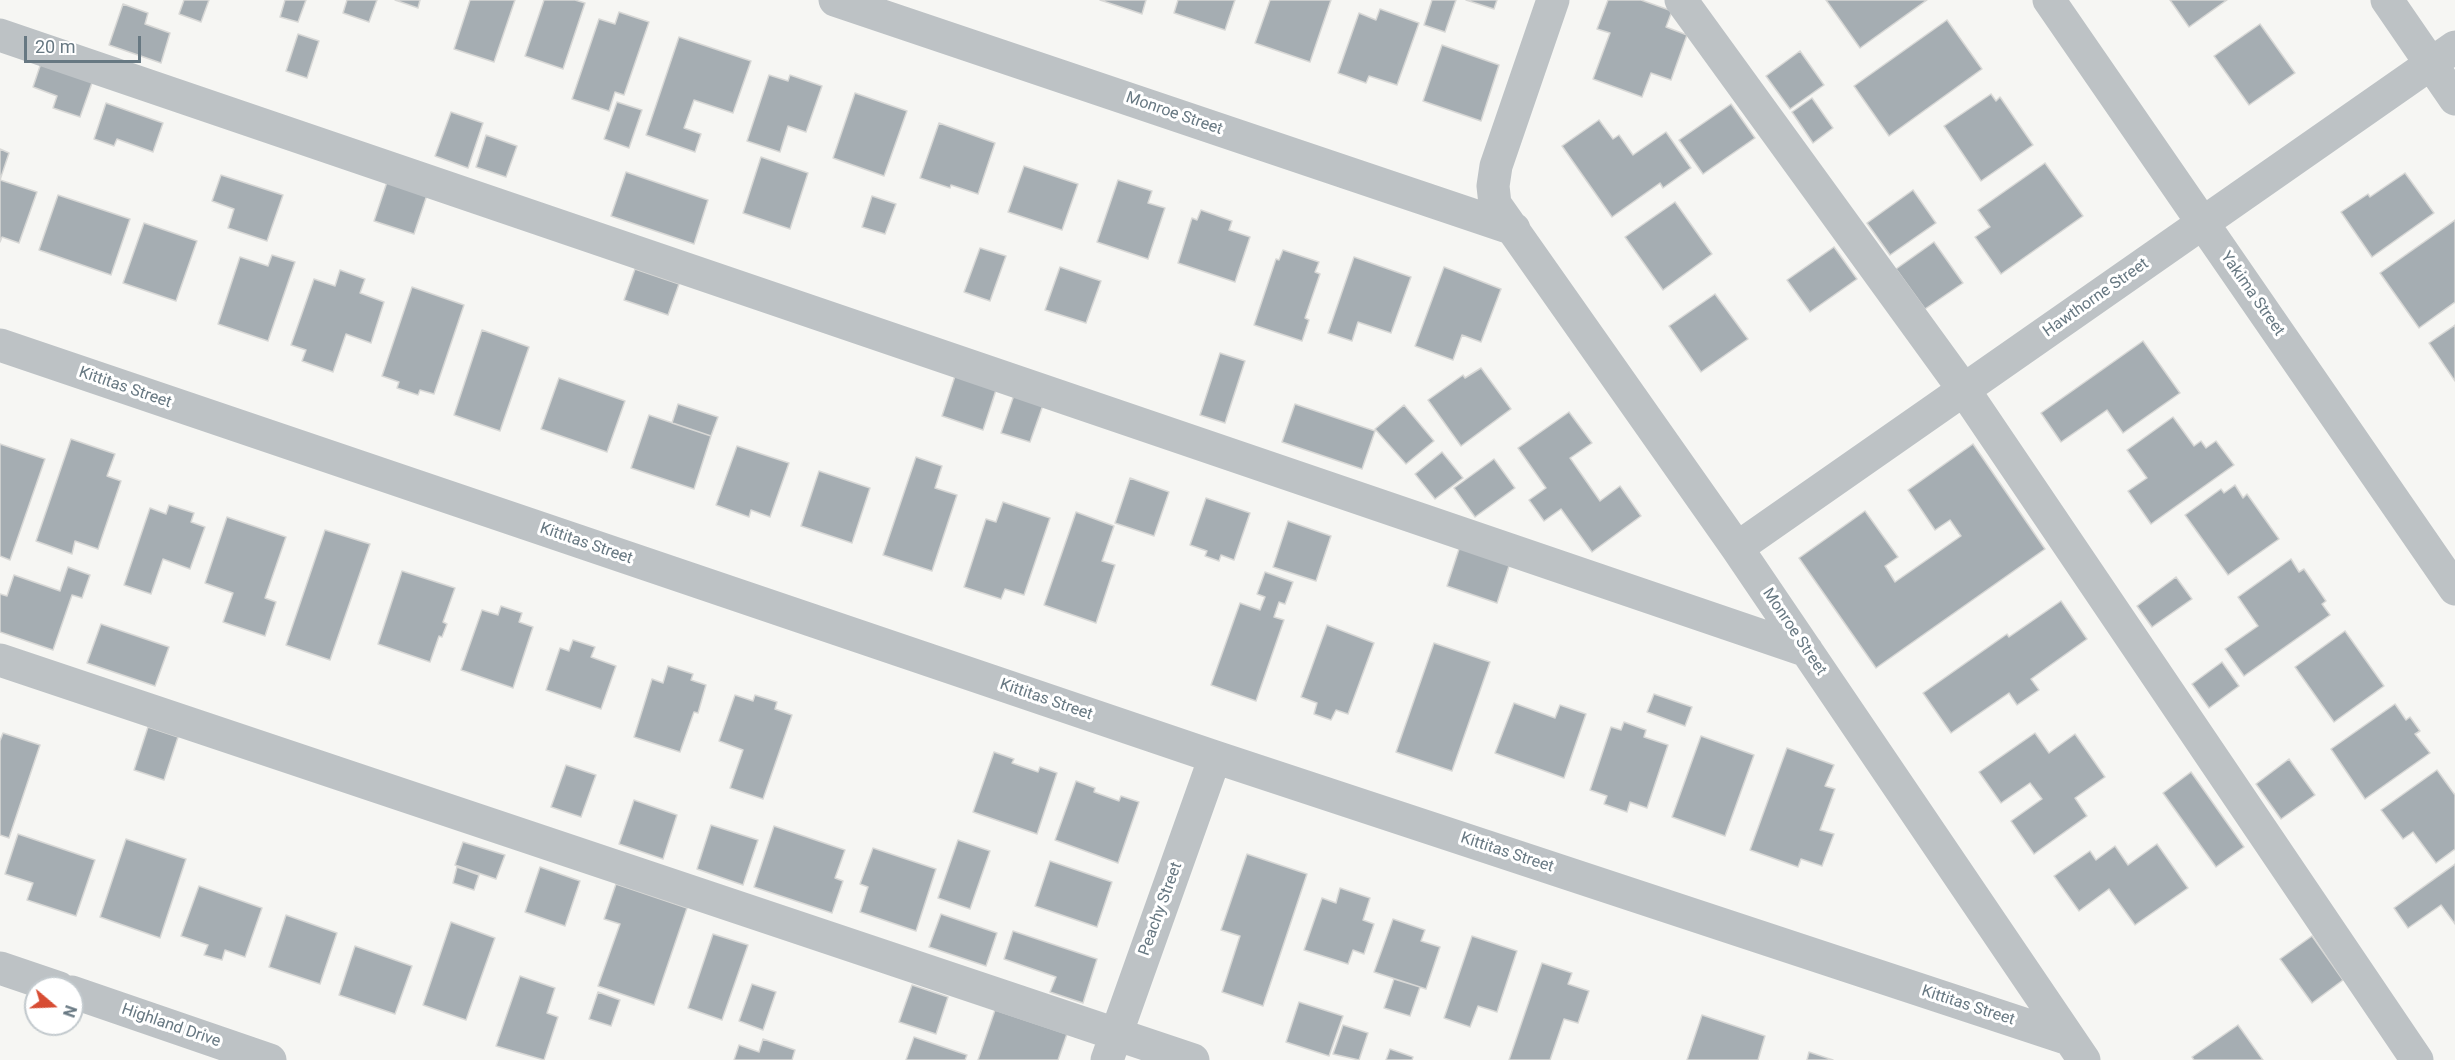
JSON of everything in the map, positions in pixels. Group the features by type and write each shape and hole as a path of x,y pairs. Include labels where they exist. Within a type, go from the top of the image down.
{"street":[{"name":"Monroe Street","path":"835,0 1514,229"},
{"name":"Monroe Street","path":"1553,0 1494,176 1495,204 1737,548 2077,1049"},
{"path":"1681,0 1964,390 2417,1060"},
{"name":"Yakima Street","path":"2049,0 2455,589"},
{"path":"2387,0 2443,55 2455,99"},
{"path":"0,35 1807,651"},
{"name":"Hawthorne Street","path":"1737,548 2443,55"},
{"name":"Kittitas Street","path":"0,345 2077,1049"},
{"path":"0,660 1111,1048 1193,1060"},
{"name":"Peachy Street","path":"1111,1048 1215,757"},
{"path":"0,968 24,976"},
{"name":"Highland Drive","path":"84,996 270,1060"}],"building":[{"path":"184,0 209,0 201,22 179,14"},
{"path":"285,0 306,0 298,22 280,17"},
{"path":"347,0 377,0 369,22 343,13"},
{"path":"395,0 420,0 418,8"},
{"path":"470,0 515,0 494,62 454,49"},
{"path":"544,0 575,0 585,3 563,69 525,56"},
{"path":"1100,0 1146,0 1142,14"},
{"path":"1178,0 1235,0 1225,30 1174,13"},
{"path":"1270,0 1331,0 1310,62 1255,43"},
{"path":"1432,0 1456,0 1445,32 1424,25"},
{"path":"1466,0 1497,0 1494,9"},
{"path":"1608,0 1641,0 1672,11 1666,27 1687,35 1671,80 1651,73 1642,97 1593,79 1610,33 1597,29"},
{"path":"1826,0 1927,0 1860,48"},
{"path":"2170,0 2227,0 2189,27"},
{"path":"123,4 148,13 145,24 170,33 161,63 109,45"},
{"path":"1380,9 1419,23 1397,85 1369,76 1366,83 1338,73 1359,13 1376,20"},
{"path":"619,12 649,22 624,95 615,92 609,111 572,99 599,19 615,24"},
{"path":"1947,20 1982,69 1889,136 1854,86"},
{"path":"2260,24 2295,73 2249,105 2214,56"},
{"path":"298,34 319,41 307,78 286,71"},
{"path":"679,37 751,61 733,113 694,100 684,128 701,134 695,152 646,135"},
{"path":"1442,45 1499,65 1481,121 1423,101"},
{"path":"1800,51 1824,85 1790,109 1766,76"},
{"path":"41,63 93,80 80,117 53,108 57,96 33,87"},
{"path":"769,75 788,81 790,75 822,86 806,132 788,126 780,152 747,141"},
{"path":"855,93 907,111 884,176 833,158"},
{"path":"1991,94 1996,101 2000,97 2033,145 1981,181 1944,126"},
{"path":"1812,98 1833,128 1813,143 1792,112"},
{"path":"617,102 642,110 629,148 604,139"},
{"path":"106,103 163,123 153,152 117,139 114,146 94,139"},
{"path":"1731,104 1755,138 1703,174 1679,140"},
{"path":"451,112 483,123 468,168 435,156"},
{"path":"1599,120 1613,139 1619,135 1633,155 1666,132 1691,168 1663,188 1660,183 1612,217 1562,146"},
{"path":"939,123 995,143 978,194 920,178"},
{"path":"486,135 517,146 506,177 476,167"},
{"path":"0,149 9,153 0,180"},
{"path":"761,157 808,173 790,229 743,213"},
{"path":"2045,163 2083,216 2001,274 1975,237 1990,227 1978,210"},
{"path":"1024,166 1078,184 1062,230 1008,212"},
{"path":"626,172 708,200 694,244 611,216"},
{"path":"2405,173 2434,213 2372,257 2341,212 2368,194 2370,197"},
{"path":"221,175 283,195 267,241 228,228 234,209 212,201"},
{"path":"0,180 37,192 19,243 2,237 0,242"},
{"path":"1118,180 1152,191 1148,203 1165,208 1148,259 1097,242"},
{"path":"387,182 427,195 414,234 374,221"},
{"path":"1913,190 1936,223 1890,255 1867,223"},
{"path":"58,195 130,219 111,275 39,250"},
{"path":"872,196 896,204 885,234 862,227"},
{"path":"1675,202 1712,254 1663,290 1625,237"},
{"path":"1201,210 1232,221 1229,230 1250,237 1235,282 1178,263 1192,218 1197,220"},
{"path":"2455,220 2455,302 2419,328 2380,273"},
{"path":"144,223 197,241 176,301 123,283"},
{"path":"1934,242 1963,283 1925,309 1896,269"},
{"path":"1834,247 1857,279 1810,312 1787,280"},
{"path":"980,248 1006,256 990,301 964,292"},
{"path":"1283,250 1319,262 1315,272 1320,274 1305,318 1309,320 1302,341 1254,325 1276,259 1279,260"},
{"path":"272,255 295,262 268,341 218,324 240,257 268,266"},
{"path":"1354,257 1411,277 1391,333 1358,322 1352,341 1328,333"},
{"path":"1060,267 1101,281 1086,323 1045,310"},
{"path":"1444,267 1501,289 1481,342 1462,335 1453,360 1415,346"},
{"path":"635,269 679,284 668,315 624,300"},
{"path":"340,270 365,279 360,293 384,302 371,343 346,334 333,372 302,361 306,350 291,345 314,279 335,286"},
{"path":"412,287 464,305 434,394 420,390 418,395 397,388 399,382 382,376"},
{"path":"1715,294 1748,339 1701,372 1669,326"},
{"path":"2455,325 2455,381 2429,343"},
{"path":"482,330 529,347 500,431 454,415"},
{"path":"2143,341 2180,393 2123,433 2107,410 2061,442 2041,413"},
{"path":"1220,353 1245,361 1225,423 1200,415"},
{"path":"1481,368 1511,409 1461,446 1428,400 1463,375 1465,378"},
{"path":"957,370 998,384 983,430 942,416"},
{"path":"559,378 625,401 607,452 541,429"},
{"path":"1014,395 1043,405 1030,442 1001,433"},
{"path":"678,404 718,417 711,436 672,423"},
{"path":"1295,404 1375,431 1362,469 1282,442"},
{"path":"1404,405 1434,441 1406,464 1375,429"},
{"path":"1569,412 1592,443 1570,458 1600,501 1620,486 1641,516 1592,552 1561,509 1544,521 1529,500 1546,488 1518,448"},
{"path":"649,415 711,436 694,489 631,468"},
{"path":"2173,417 2194,446 2201,441 2206,448 2216,441 2234,465 2151,524 2128,491 2147,478 2127,450"},
{"path":"71,439 115,454 107,476 121,481 98,549 75,541 72,554 36,541"},
{"path":"0,444 45,459 10,560 0,556"},
{"path":"1973,444 2045,549 1876,668 1799,558 1865,511 1898,557 1885,566 1895,582 1961,536 1950,520 1935,530 1908,490"},
{"path":"737,446 789,463 770,517 751,510 749,517 716,505"},
{"path":"1442,452 1463,478 1435,499 1415,474"},
{"path":"916,457 942,466 935,488 957,495 932,571 883,555"},
{"path":"1494,459 1515,488 1475,517 1454,488"},
{"path":"819,471 870,488 852,543 801,526"},
{"path":"1130,478 1169,492 1154,536 1115,523"},
{"path":"2235,485 2243,498 2247,494 2279,539 2228,575 2185,515 2221,489 2224,493"},
{"path":"1206,498 1250,513 1234,560 1221,555 1219,561 1205,556 1207,551 1190,545"},
{"path":"1003,502 1050,518 1024,595 1005,589 1001,599 964,587 986,519 996,522"},
{"path":"169,505 194,513 191,522 205,527 190,569 163,559 151,594 124,585 150,508 166,514"},
{"path":"1076,512 1114,526 1102,561 1115,565 1096,623 1044,605"},
{"path":"227,517 286,537 265,598 276,602 265,636 223,622 233,593 205,583"},
{"path":"1288,521 1331,536 1316,581 1273,567"},
{"path":"325,530 370,544 330,660 286,645"},
{"path":"1460,546 1510,563 1497,603 1447,586"},
{"path":"2291,559 2299,572 2304,569 2326,601 2322,604 2330,615 2244,676 2225,649 2258,626 2238,597"},
{"path":"68,567 90,575 82,598 72,595 53,650 0,632 0,594 7,596 14,575 60,591"},
{"path":"402,571 455,588 443,622 447,624 442,637 439,636 430,662 378,644"},
{"path":"1265,572 1293,582 1285,604 1279,602 1274,617 1284,620 1256,701 1211,685 1240,603 1260,610 1265,597 1257,594"},
{"path":"2176,577 2192,599 2152,627 2137,606"},
{"path":"2061,601 2087,639 2031,679 2039,690 2017,705 2009,693 1951,733 1923,693 2007,634 2009,637"},
{"path":"501,606 522,613 519,622 533,627 513,688 461,670 482,610 498,615"},
{"path":"101,624 169,647 155,686 87,663"},
{"path":"1327,625 1374,643 1348,714 1336,710 1331,720 1314,714 1317,703 1301,697"},
{"path":"2345,631 2384,686 2334,722 2295,667"},
{"path":"573,640 595,647 591,657 616,666 601,709 546,690 560,648 569,651"},
{"path":"1434,643 1490,662 1452,771 1396,752"},
{"path":"2222,662 2239,686 2209,708 2192,684"},
{"path":"668,666 693,674 691,680 706,685 698,713 694,712 680,752 634,737 652,679 663,683"},
{"path":"1654,694 1692,707 1685,726 1647,712"},
{"path":"735,695 753,701 755,695 777,702 775,709 792,715 763,799 730,788 743,750 719,741"},
{"path":"1514,703 1555,718 1560,705 1586,714 1564,778 1495,753"},
{"path":"2395,704 2406,720 2410,717 2420,731 2415,734 2430,753 2365,799 2331,749"},
{"path":"1624,722 1646,730 1644,737 1668,745 1647,808 1630,802 1627,812 1604,804 1607,796 1590,790 1611,727 1621,730"},
{"path":"148,727 178,737 164,780 134,770"},
{"path":"3,733 40,745 9,838 0,835 0,741"},
{"path":"2035,733 2049,753 2075,734 2105,777 2075,798 2087,816 2034,854 2011,821 2042,799 2030,783 2001,803 1979,772"},
{"path":"1701,736 1754,755 1725,836 1672,817"},
{"path":"1787,748 1834,765 1825,786 1835,789 1820,830 1834,834 1822,866 1801,859 1798,867 1750,850"},
{"path":"994,752 1014,759 1012,763 1038,772 1040,767 1057,773 1037,834 973,812"},
{"path":"2289,759 2315,795 2281,819 2256,784"},
{"path":"566,765 596,775 581,817 551,807"},
{"path":"2437,770 2455,795 2455,849 2436,863 2413,832 2403,839 2381,810"},
{"path":"2191,772 2244,847 2216,867 2163,793"},
{"path":"1076,781 1095,788 1094,792 1119,801 1121,796 1139,802 1118,863 1055,840"},
{"path":"634,800 677,815 663,859 619,844"},
{"path":"711,825 758,840 743,885 697,869"},
{"path":"774,826 845,850 835,878 843,881 832,913 754,887"},
{"path":"18,834 95,860 76,916 27,900 33,883 5,874"},
{"path":"126,839 186,859 160,938 100,917"},
{"path":"958,840 990,851 970,909 938,898"},
{"path":"463,842 505,855 496,879 455,865"},
{"path":"2157,844 2188,888 2135,925 2109,889 2079,911 2054,876 2090,851 2096,860 2115,846 2128,865"},
{"path":"873,848 936,869 916,931 860,912 868,887 860,884"},
{"path":"1247,854 1307,874 1263,1006 1222,992 1240,936 1221,930"},
{"path":"1050,861 1112,882 1097,927 1035,906"},
{"path":"2455,864 2455,924 2441,905 2408,928 2394,908"},
{"path":"457,867 479,875 474,890 453,883"},
{"path":"540,867 580,881 565,926 525,912"},
{"path":"616,884 687,908 654,1005 598,986 620,924 604,919"},
{"path":"199,886 262,908 245,957 225,950 222,960 204,955 208,945 181,936"},
{"path":"1340,888 1370,898 1363,920 1374,924 1364,954 1353,950 1348,964 1304,950 1322,898 1336,903"},
{"path":"941,914 997,933 986,966 929,947"},
{"path":"286,915 337,933 320,984 269,967"},
{"path":"1393,919 1425,930 1421,941 1440,947 1426,989 1374,972"},
{"path":"451,922 495,938 466,1020 423,1005"},
{"path":"1013,931 1097,959 1083,1003 1050,992 1056,977 1004,959"},
{"path":"713,934 748,945 722,1020 688,1008"},
{"path":"1472,936 1517,951 1497,1012 1478,1006 1470,1027 1444,1018"},
{"path":"2312,936 2343,980 2312,1003 2280,959"},
{"path":"355,946 412,966 395,1014 339,995"},
{"path":"1542,963 1572,973 1568,984 1589,991 1578,1023 1564,1019 1550,1060 1509,1060"},
{"path":"520,976 555,988 547,1013 558,1017 544,1060 496,1046"},
{"path":"1394,979 1420,987 1410,1016 1384,1008"},
{"path":"752,984 776,992 763,1030 739,1021"},
{"path":"912,985 948,997 936,1034 899,1022"},
{"path":"598,992 620,1000 611,1026 589,1019"},
{"path":"1299,1002 1343,1016 1329,1056 1286,1042"},
{"path":"995,1010 1067,1034 1058,1060 978,1060"},
{"path":"1702,1015 1765,1036 1758,1060 1687,1060"},
{"path":"1343,1025 1368,1033 1359,1060 1333,1054"},
{"path":"2238,1025 2263,1060 2194,1060 2192,1057"},
{"path":"914,1037 967,1055 965,1060 906,1060"},
{"path":"763,1039 795,1050 792,1060 734,1060 739,1045 759,1052"},
{"path":"1390,1049 1413,1057 1412,1060 1386,1060"},
{"path":"1809,1052 1833,1060 1807,1060"}]}
